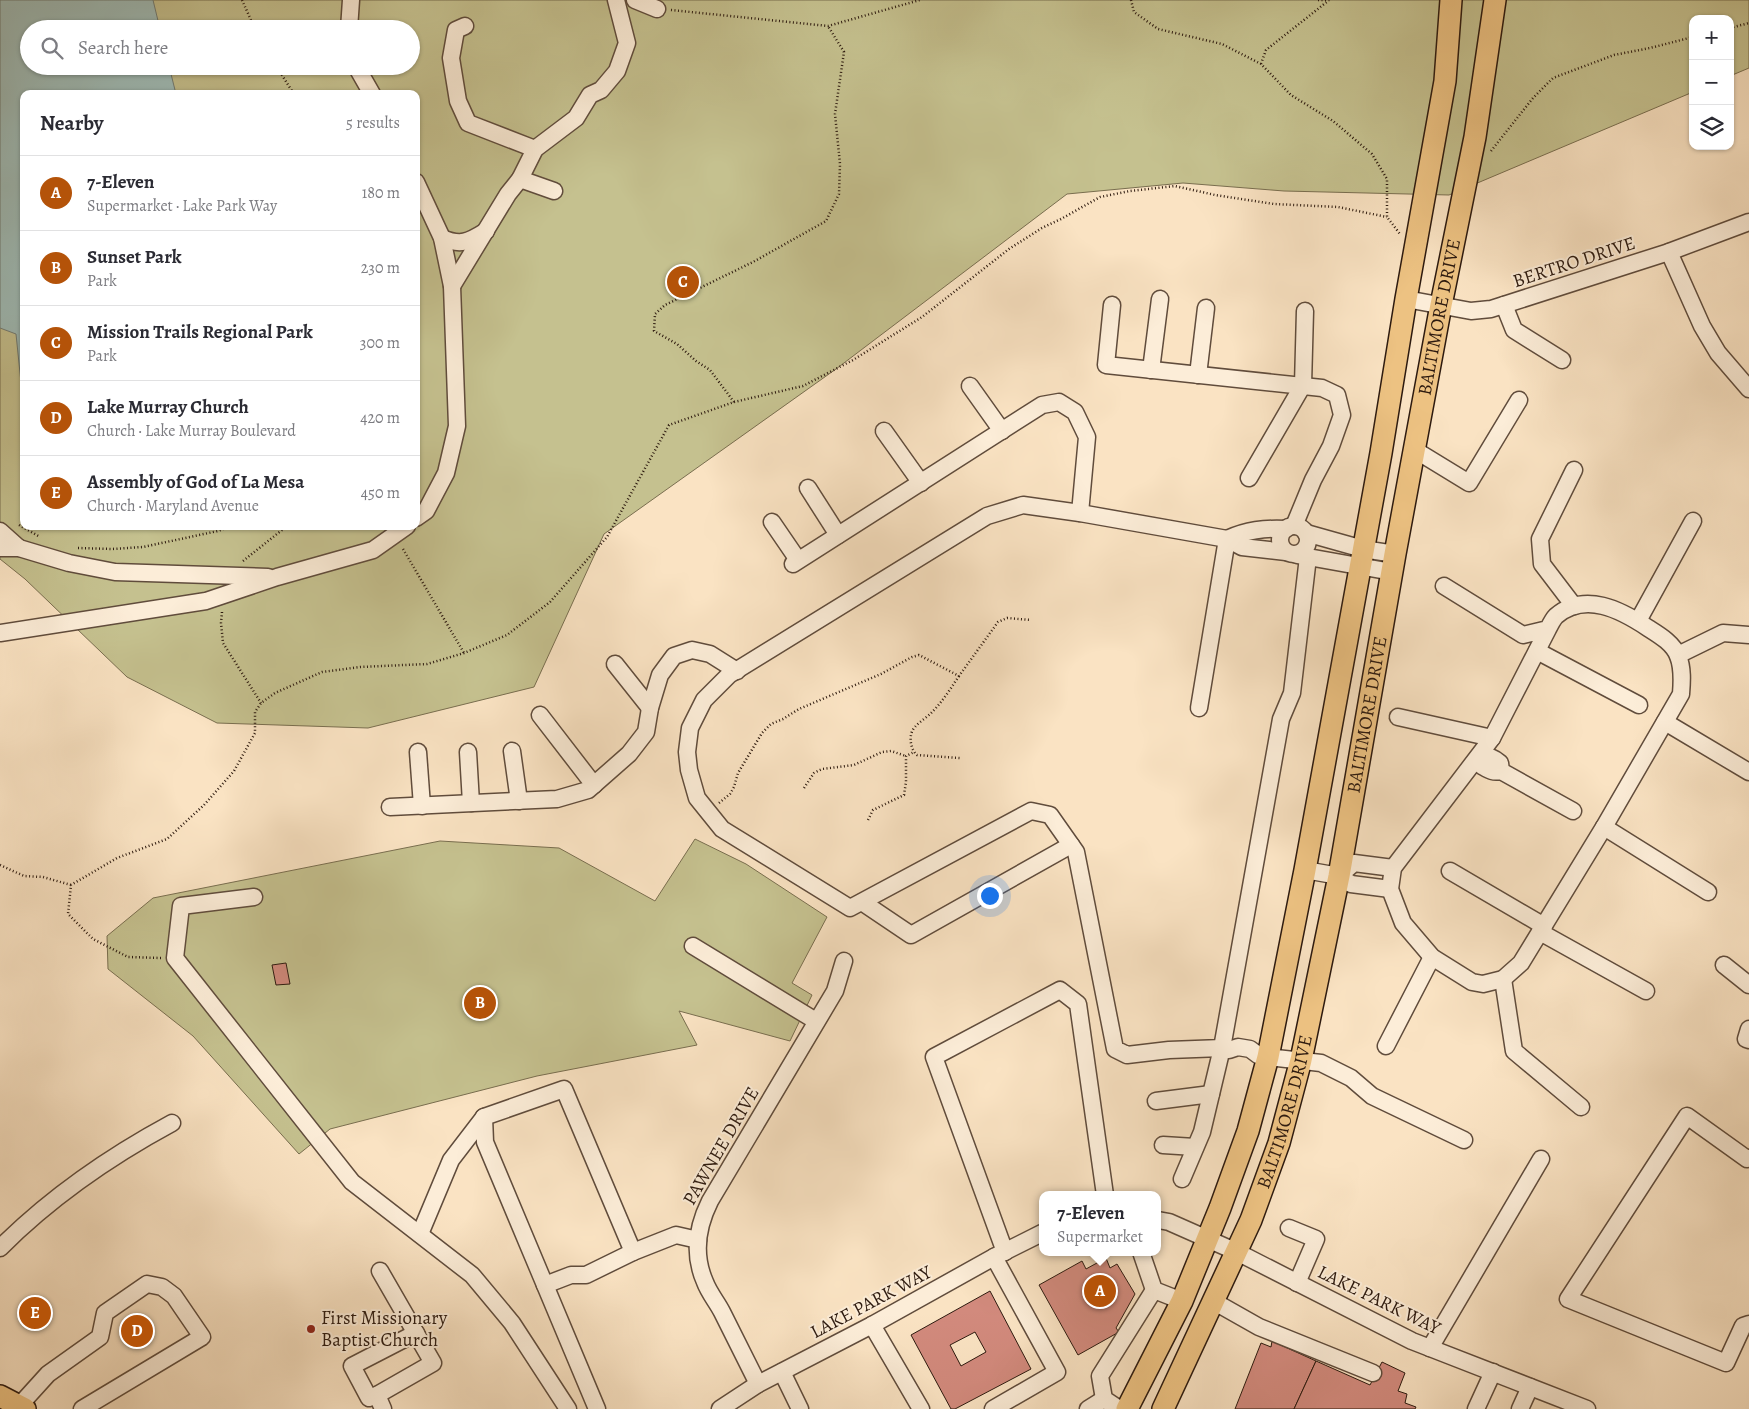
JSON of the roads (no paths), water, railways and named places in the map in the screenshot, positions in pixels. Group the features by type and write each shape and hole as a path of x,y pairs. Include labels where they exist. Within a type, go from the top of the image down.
{"main road":[{"name":"BALTIMORE DRIVE","path":"1127,1409 1182,1301 1248,1131 1305,870 1381,453 1445,81 1451,0"},
{"name":"BALTIMORE DRIVE","path":"1163,1409 1237,1252 1279,1143 1301,1060 1339,876 1393,563 1483,87 1495,0"},
{"path":"0,1396 22,1407"}],"street":[{"path":"350,20 351,0"},
{"path":"452,286 508,194 520,179 535,149 576,118 590,94 601,90 617,71 627,43 616,0"},
{"path":"635,0 657,9"},
{"path":"465,26 456,30 451,58 458,101 468,123 535,149"},
{"path":"361,75 370,90"},
{"path":"520,179 554,191"},
{"path":"420,191 442,238 452,286 457,426 446,473 426,511 420,515"},
{"name":"BERTRO DRIVE","path":"1406,299 1471,311 1491,310 1670,252 1749,222"},
{"path":"442,238 455,243 472,240 486,231"},
{"path":"1670,252 1706,333 1718,353 1749,389"},
{"path":"1151,370 1160,299"},
{"path":"1112,305 1106,365 1322,388 1338,395 1342,415 1331,446 1313,480 1295,529 1280,536 1280,545 1296,554"},
{"path":"1504,305 1514,330 1562,360"},
{"path":"1198,375 1206,308"},
{"path":"1249,478 1303,386 1304,311"},
{"path":"970,386 1002,431"},
{"path":"1415,450 1469,483 1518,400"},
{"path":"772,522 796,562 1042,405 1058,402 1075,412 1087,437 1080,513"},
{"path":"884,431 921,483"},
{"path":"1574,470 1540,539 1542,564 1574,606"},
{"path":"808,488 838,535"},
{"path":"1393,563 1362,557 1296,554 1242,547 1227,539 1023,505 987,516 729,675 704,700 690,728 687,752 689,770 697,798 722,829 850,908 1031,811 1050,815 1076,852 1115,1049 1127,1055 1169,1050 1238,1047 1250,1049 1263,1056 1321,1063 1351,1078 1372,1096 1464,1140"},
{"path":"1638,621 1693,521"},
{"path":"1227,539 1243,532 1266,528 1295,529 1362,557"},
{"path":"1295,529 1308,542 1306,547 1296,554"},
{"path":"0,531 18,548"},
{"path":"0,633 206,601 277,577 373,550 401,531"},
{"path":"1199,708 1227,539"},
{"path":"0,548 18,548 69,563 115,572 277,577"},
{"path":"1182,1179 1202,1132 1210,1094 1225,1049 1280,719 1292,693 1296,554"},
{"path":"1444,586 1523,635 1548,629"},
{"path":"1589,603 1610,607 1638,621 1666,640 1678,655 1683,679 1681,694 1604,827 1521,963 1503,979 1483,984 1472,982 1432,957 1403,924 1390,890 1393,868 1492,738 1556,617 1574,606 1589,603"},
{"path":"1678,655 1723,633 1749,635"},
{"path":"390,807 557,799 588,790 629,754 646,732 650,708 660,675 674,656 692,650 710,654 737,671"},
{"path":"1537,651 1639,705"},
{"path":"615,664 650,708"},
{"path":"540,715 594,785"},
{"path":"1398,717 1492,738"},
{"path":"1665,722 1749,772"},
{"path":"512,751 519,801"},
{"path":"418,752 422,806"},
{"path":"468,752 471,803"},
{"path":"1480,755 1482,766 1495,773 1501,771 1573,811"},
{"path":"1604,827 1708,892"},
{"path":"862,902 910,935 1071,845"},
{"path":"1339,876 1354,863 1393,868"},
{"path":"1305,870 1339,876 1351,884 1390,890"},
{"path":"1450,871 1646,991"},
{"path":"254,896 181,906 175,958 352,1182 472,1274 512,1323 568,1409"},
{"path":"693,946 816,1021"},
{"path":"1386,1046 1432,957"},
{"name":"PAWNEE DRIVE","path":"758,1384 717,1303 704,1282 698,1258 701,1222 710,1201 816,1021 836,991 844,961"},
{"path":"1724,965 1749,985"},
{"path":"1503,979 1514,1050 1581,1107"},
{"path":"993,1409 1057,1372 1000,1254 934,1057 1060,990 1078,1004 1104,1191"},
{"path":"1749,1029 1746,1039 1749,1040"},
{"path":"420,1234 451,1160 484,1117 564,1089 633,1252"},
{"path":"1156,1101 1210,1094"},
{"path":"1749,1158 1747,1159 1687,1116 1568,1299 1726,1363 1743,1326 1749,1324"},
{"path":"484,1117 485,1142 597,1409"},
{"path":"0,1248 43,1208 73,1184 138,1142 172,1123"},
{"path":"1163,1145 1195,1147"},
{"path":"1430,1348 1541,1159"},
{"name":"LAKE PARK WAY","path":"1161,1221 1169,1222 1237,1252 1412,1341 1587,1409"},
{"path":"1289,1228 1316,1239 1297,1283"},
{"name":"LAKE PARK WAY","path":"720,1409 758,1384 1039,1234"},
{"path":"545,1285 571,1275 586,1275 633,1252 676,1235 698,1240"},
{"path":"1142,1256 1154,1290 1182,1301"},
{"path":"380,1271 416,1333 433,1363 380,1402 370,1398 352,1366 416,1333"},
{"path":"22,1407 48,1374 100,1336 104,1313 147,1284 162,1287 174,1296 202,1337 82,1409"},
{"path":"1119,1409 1104,1399 1100,1376 1154,1290"},
{"path":"1213,1301 1259,1327 1373,1373"},
{"path":"872,1325 921,1409"},
{"path":"782,1372 800,1409"},
{"path":"1476,1409 1493,1372"},
{"path":"1520,1409 1530,1387"},
{"path":"1088,1409 1104,1399"}],"water":[{"path":"0,0 153,0 158,20 20,20 20,75 171,75 175,90 20,90 20,373 16,334 0,328"}],"place":[{"name":"Mission Trails Regional Park","path":"683,282"},
{"name":"Sunset Park","path":"480,1003"},
{"name":"7-Eleven","path":"1100,1291"},
{"name":"Assembly of God of La Mesa","path":"35,1313"},
{"name":"First Missionary Baptist Church","path":"311,1329"},
{"name":"Lake Murray Church","path":"137,1331"}]}
